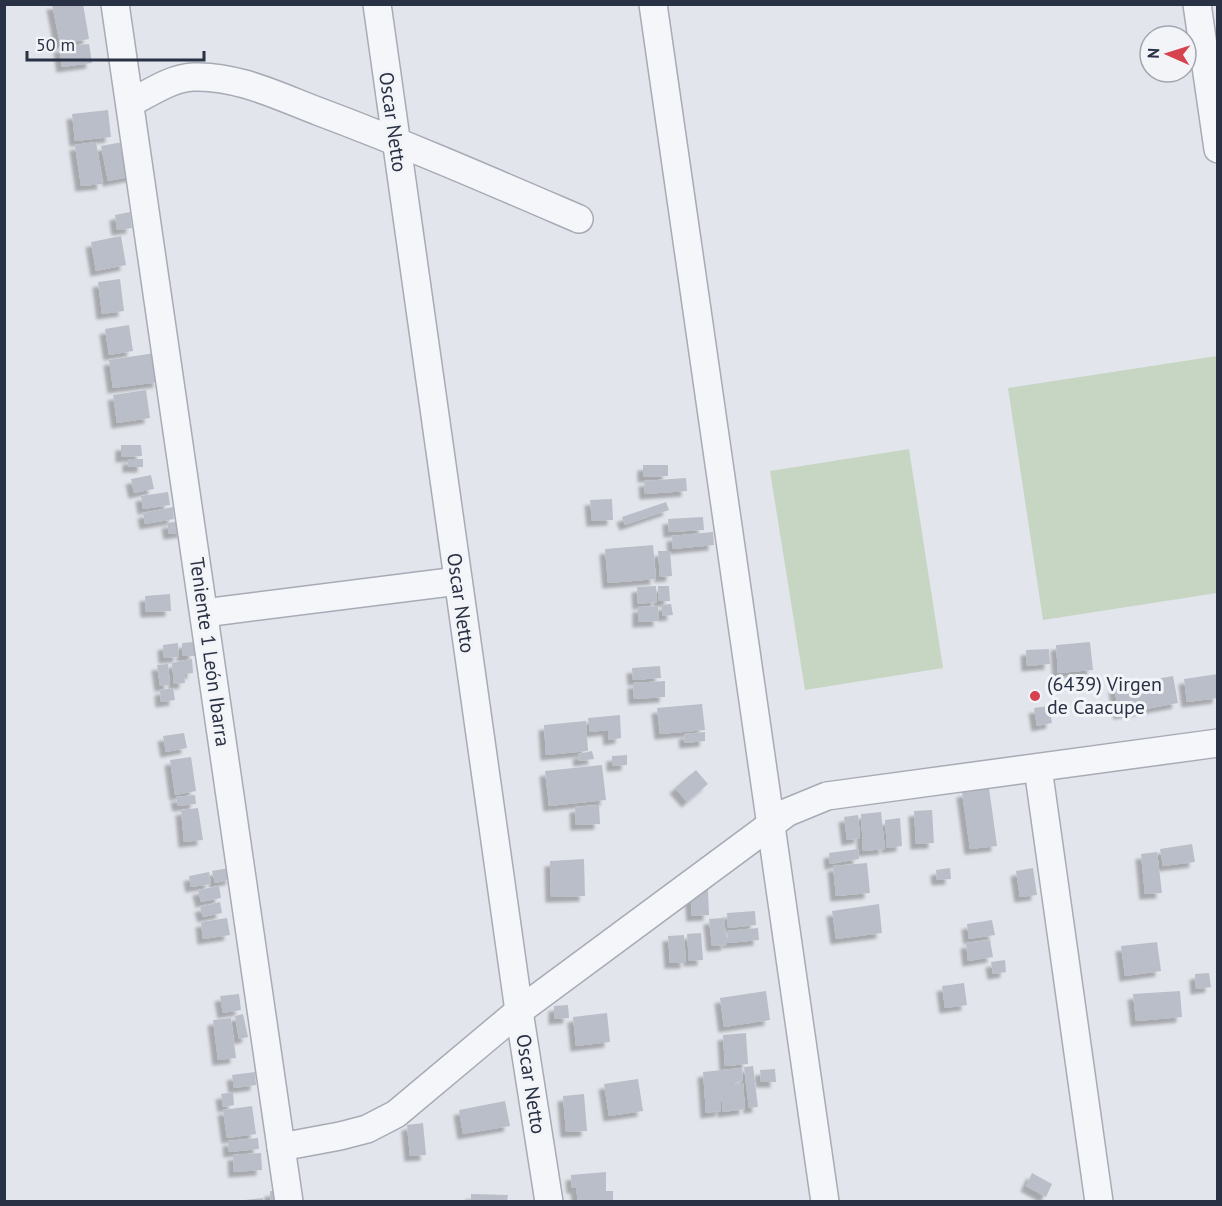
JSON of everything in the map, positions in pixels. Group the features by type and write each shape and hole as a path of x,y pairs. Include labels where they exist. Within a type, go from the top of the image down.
{"street":[{"name":"Teniente 1 León Ibarra","path":"116,4 289,1202"},
{"name":"Oscar Netto","path":"377,4 519,1011 549,1202"},
{"path":"653,4 825,1202"},
{"path":"1197,4 1218,149"},
{"path":"130,103 173,81 190,77 228,79 396,140 579,219"},
{"path":"204,613 458,581"},
{"path":"282,1147 367,1129 396,1114 519,1011 788,812 827,796 1218,743"},
{"path":"1038,768 1099,1202"}],"green space":[{"path":"1217,356 1217,593 1043,620 1008,388"},
{"path":"909,449 943,668 805,690 770,471"}],"building":[{"path":"52,4 83,4 89,39 60,44"},
{"path":"89,44 92,63 62,67 59,47"},
{"path":"108,110 111,137 75,141 72,114"},
{"path":"128,141 134,176 108,181 101,146"},
{"path":"96,142 103,184 81,186 75,145"},
{"path":"130,212 132,228 117,230 115,215"},
{"path":"121,236 126,265 96,271 91,242"},
{"path":"120,279 124,311 102,314 98,282"},
{"path":"129,325 133,351 109,355 105,329"},
{"path":"155,353 159,382 113,388 109,360"},
{"path":"146,390 150,418 117,423 113,395"},
{"path":"121,445 141,445 142,456 121,457"},
{"path":"128,459 143,459 143,467 128,467"},
{"path":"643,465 668,465 668,476 643,477"},
{"path":"151,475 154,489 134,493 131,479"},
{"path":"686,478 687,491 645,494 644,481"},
{"path":"168,492 170,505 143,509 141,496"},
{"path":"612,499 613,520 592,521 590,500"},
{"path":"666,502 669,510 625,525 622,517"},
{"path":"173,507 174,519 145,524 143,513"},
{"path":"703,517 704,530 669,532 668,519"},
{"path":"182,521 184,532 169,534 167,523"},
{"path":"713,532 714,545 673,549 672,536"},
{"path":"653,545 656,579 608,583 605,549"},
{"path":"658,551 670,551 672,576 660,577"},
{"path":"656,586 657,602 638,604 637,587"},
{"path":"658,586 669,586 670,601 659,601"},
{"path":"170,594 171,611 146,612 145,596"},
{"path":"671,604 673,615 663,616 661,605"},
{"path":"658,606 659,621 638,622 638,607"},
{"path":"194,642 195,656 182,656 182,643"},
{"path":"1090,642 1093,670 1058,673 1056,645"},
{"path":"178,643 179,657 164,658 163,645"},
{"path":"1049,649 1050,664 1027,666 1026,650"},
{"path":"192,659 193,673 184,674 185,683 174,684 172,663"},
{"path":"168,664 170,685 160,686 157,665"},
{"path":"660,666 661,678 633,680 632,668"},
{"path":"1218,674 1218,698 1187,702 1184,679"},
{"path":"1173,676 1178,703 1119,714 1114,687"},
{"path":"665,681 665,697 634,699 633,683"},
{"path":"173,688 175,700 161,702 160,690"},
{"path":"702,704 705,730 660,734 657,708"},
{"path":"1049,706 1052,723 1037,726 1034,708"},
{"path":"620,715 621,738 609,740 608,730 590,732 588,718"},
{"path":"586,721 588,751 546,755 544,725"},
{"path":"705,732 705,741 685,743 684,734"},
{"path":"184,733 187,748 166,752 163,736"},
{"path":"592,751 594,759 579,761 578,754"},
{"path":"627,755 627,765 612,766 612,756"},
{"path":"191,757 196,791 175,795 170,760"},
{"path":"602,765 606,800 549,806 545,771"},
{"path":"696,770 708,784 687,802 675,788"},
{"path":"989,788 997,846 970,849 962,792"},
{"path":"195,795 196,804 178,806 176,797"},
{"path":"599,805 600,824 576,825 575,807"},
{"path":"198,808 203,840 184,842 181,810"},
{"path":"932,810 934,843 916,844 914,811"},
{"path":"881,812 885,849 863,851 861,814"},
{"path":"858,815 860,838 847,840 844,817"},
{"path":"900,818 902,846 887,848 885,820"},
{"path":"1192,844 1195,862 1163,866 1160,849"},
{"path":"858,849 859,859 830,864 829,853"},
{"path":"1157,852 1162,893 1145,894 1141,854"},
{"path":"584,859 585,896 551,897 550,861"},
{"path":"867,863 870,893 836,896 833,866"},
{"path":"229,868 232,879 215,883 212,871"},
{"path":"950,868 951,879 937,880 936,870"},
{"path":"1033,868 1037,895 1020,897 1016,871"},
{"path":"209,872 211,884 191,887 189,876"},
{"path":"219,886 221,898 201,902 198,890"},
{"path":"708,890 709,915 692,916 690,891"},
{"path":"220,902 222,913 203,917 200,907"},
{"path":"879,904 882,933 836,939 832,911"},
{"path":"755,911 756,925 728,928 727,913"},
{"path":"227,918 230,935 203,939 201,922"},
{"path":"724,918 727,945 712,946 709,919"},
{"path":"992,920 995,935 969,939 967,924"},
{"path":"758,928 759,940 728,943 727,931"},
{"path":"701,933 703,960 689,961 687,934"},
{"path":"684,935 686,963 670,963 668,936"},
{"path":"990,940 993,957 968,961 966,943"},
{"path":"1157,942 1161,971 1125,976 1121,946"},
{"path":"1005,960 1006,972 993,974 991,962"},
{"path":"1209,973 1211,987 1196,989 1195,974"},
{"path":"964,983 967,1005 945,1008 942,986"},
{"path":"766,991 770,1020 724,1027 720,998"},
{"path":"1180,991 1182,1017 1136,1021 1133,994"},
{"path":"239,994 241,1010 223,1013 220,996"},
{"path":"568,1005 569,1018 554,1019 554,1006"},
{"path":"607,1013 610,1042 576,1046 573,1017"},
{"path":"243,1014 248,1037 239,1039 235,1016"},
{"path":"231,1018 236,1058 218,1060 213,1020"},
{"path":"746,1033 748,1064 725,1066 723,1035"},
{"path":"753,1066 758,1107 749,1108 744,1067"},
{"path":"742,1068 743,1081 719,1085 743,1083 745,1109 723,1112 721,1093 721,1111 706,1113 703,1072"},
{"path":"775,1069 776,1082 761,1082 760,1070"},
{"path":"255,1072 256,1085 234,1088 232,1075"},
{"path":"638,1079 643,1111 609,1116 604,1084"},
{"path":"233,1092 234,1105 223,1107 221,1094"},
{"path":"584,1094 587,1131 566,1132 563,1096"},
{"path":"505,1101 510,1126 463,1134 459,1110"},
{"path":"252,1106 256,1134 227,1138 223,1110"},
{"path":"423,1123 426,1155 410,1156 407,1125"},
{"path":"258,1138 259,1149 229,1152 228,1141"},
{"path":"261,1153 262,1170 234,1172 233,1155"},
{"path":"606,1172 606,1191 613,1191 613,1202 578,1202 576,1188 572,1188 571,1175"},
{"path":"1032,1173 1052,1184 1046,1197 1026,1186"},
{"path":"270,1191 283,1191 283,1202 270,1202"},
{"path":"471,1194 508,1195 507,1202 471,1202"},
{"path":"263,1198 263,1202 245,1202 245,1200"}],"place":[{"name":"(6439) Virgen de Caacupe","path":"1035,696"}]}
